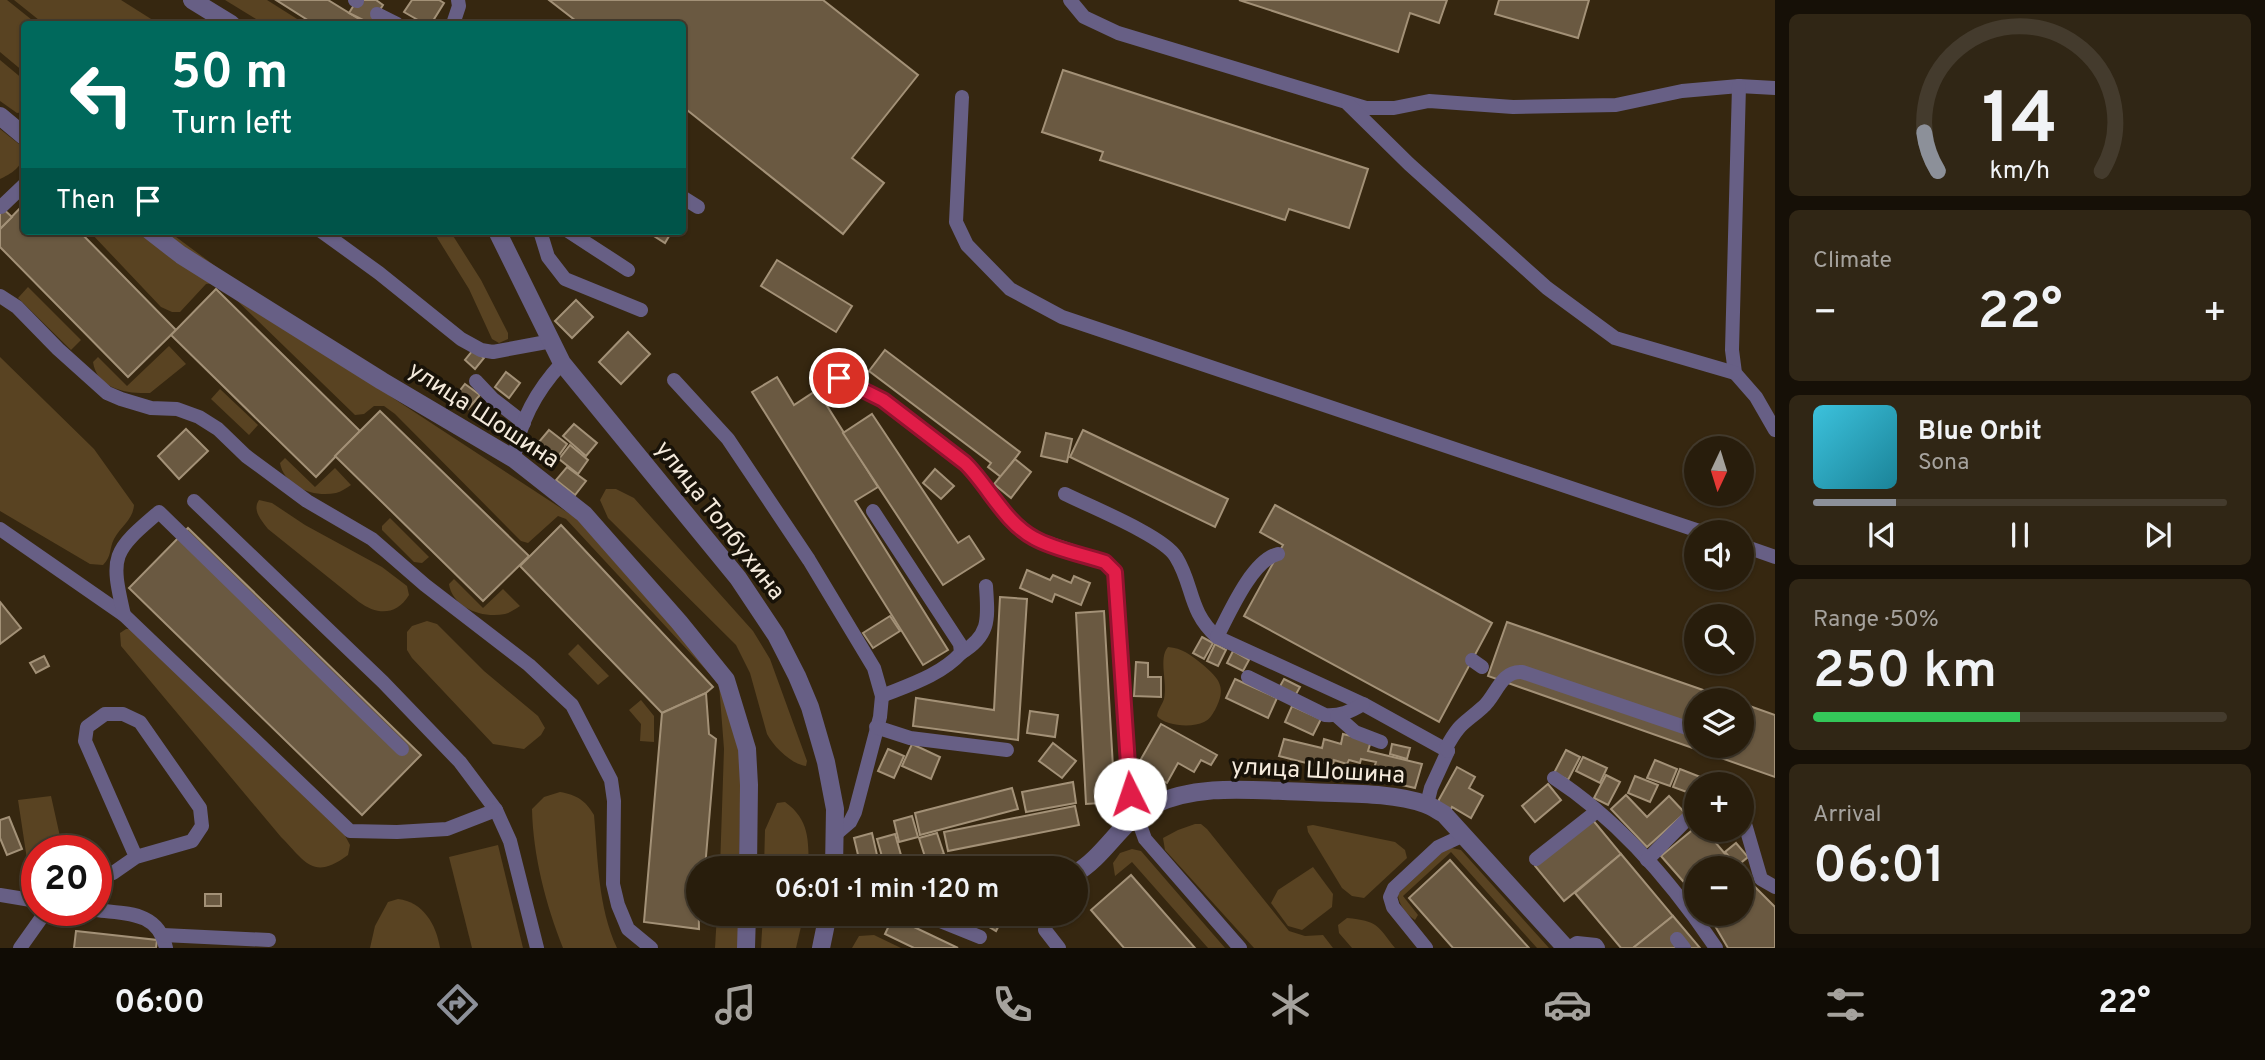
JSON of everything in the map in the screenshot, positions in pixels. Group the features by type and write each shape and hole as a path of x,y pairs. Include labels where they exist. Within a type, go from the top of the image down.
{"street":[{"path":"192,0 226,21"},
{"path":"0,116 21,134"},
{"name":"улица Шошина","path":"156,235 193,262 514,459 584,514 726,680 747,748 748,856"},
{"name":"улица Толбухина","path":"499,235 562,363 738,578 776,635 797,676 823,751 835,809 835,856"},
{"name":"улица Шошина","path":"1088,866 1137,815 1151,806 1183,794 1254,790 1356,794 1427,804 1444,814 1567,948"},
{"path":"746,948 747,926"},
{"path":"821,948 826,926"}],"lane":[{"path":"454,21 459,6 458,0"},
{"path":"1070,0 1084,17 1118,33 1366,108 1394,108 1429,101 1513,107 1616,105 1682,91 1739,86 1775,88"},
{"path":"377,14 391,21"},
{"path":"1735,373 1732,350 1739,86"},
{"path":"962,97 957,222 967,245 1010,289 1062,317 1684,526"},
{"path":"1348,104 1409,164 1547,288 1615,338 1735,373 1756,397 1775,430"},
{"path":"1,207 21,187"},
{"path":"686,200 698,207"},
{"path":"327,235 461,339 481,350 493,352 552,341"},
{"path":"541,235 548,257 565,279 641,310"},
{"path":"574,235 628,270"},
{"path":"0,296 17,307 107,393 152,408 177,409 199,417 218,429 246,456 307,500 372,539 529,665 572,705 611,780 614,801 613,884 618,905 628,929 651,948"},
{"path":"514,459 524,423 543,383 562,363"},
{"path":"839,378 883,400 965,463 977,474 1004,513 1033,538 1105,562 1112,567 1115,572 1130,794 1145,839 1240,948"},
{"path":"674,380 728,439 809,560 874,668 882,696 876,727 855,812 836,834"},
{"path":"475,381 524,423"},
{"path":"1065,494 1169,546 1182,567 1198,615 1217,637 1363,704 1448,751"},
{"path":"194,500 383,682 460,762 496,810 510,841 537,948"},
{"path":"873,511 960,644 961,653"},
{"path":"124,615 115,575 118,555 136,531 159,512 402,750"},
{"path":"0,529 124,615 350,831 447,829 496,810"},
{"path":"1754,550 1775,557"},
{"path":"1217,637 1239,596 1264,560 1278,554"},
{"path":"882,696 938,671 974,645 983,635 987,619 986,586"},
{"path":"1427,804 1431,788 1448,751 1446,748 1458,726 1484,707 1507,676 1515,671 1684,727"},
{"path":"1248,677 1325,715 1337,716 1353,711 1363,704"},
{"path":"112,873 136,857 192,841 202,826 200,808 140,722 123,714 105,714 87,727 85,741 136,857"},
{"path":"1337,716 1355,732 1381,742"},
{"path":"876,727 910,738 1007,751"},
{"path":"1554,778 1597,811 1677,891 1716,948"},
{"path":"1536,859 1597,811"},
{"path":"1647,860 1684,822"},
{"path":"1426,948 1393,907 1390,897 1394,888 1438,847 1464,835"},
{"path":"1750,842 1761,880 1775,887"},
{"path":"0,895 21,898"},
{"path":"112,913 152,922 164,942 269,940"},
{"path":"20,948 36,926"},
{"path":"953,926 980,937"},
{"path":"1046,926 1045,930 1059,948"},
{"path":"1567,948 1577,943 1595,945 1598,948"}],"shaded area":[{"path":"0,0 7,0 33,21 21,21 21,70 0,52"},
{"path":"14,0 121,0 154,21 40,21"},
{"path":"225,0 267,0 300,21 259,21"},
{"path":"0,60 21,78 21,112 17,113 0,101"},
{"path":"0,129 21,146 21,161 10,174 0,179"},
{"path":"93,235 173,235 393,398 576,518 723,683 741,751 739,856 720,856 724,749 719,684 566,519 558,516 528,543 521,541 395,414 384,406 374,406 364,414 355,415 225,289 214,283 206,284 180,312 161,307"},
{"path":"435,235 453,235 481,280 508,333 508,339 499,343 492,339 469,289"},
{"path":"28,287 81,340 71,350 18,298"},
{"path":"169,346 186,364 150,393 114,388 100,378 93,362 98,357 127,386"},
{"path":"0,357 94,449 134,505 131,515 114,539 108,559 103,565 90,564 0,511"},
{"path":"220,389 258,425 249,435 211,399"},
{"path":"285,458 315,487 335,468 351,485 327,494 309,492 287,478 280,463"},
{"path":"606,489 616,489 634,498 753,631 770,659 807,761 806,766 784,754 767,734 750,673 736,645 608,518 600,500"},
{"path":"259,500 272,503 305,525 382,567 407,586 409,595 398,607 386,611 373,609 359,602 268,529 257,511"},
{"path":"390,518 429,557 422,563 414,562 382,530 382,526"},
{"path":"454,579 483,608 503,589 520,606 496,615 470,610 451,592 449,584"},
{"path":"427,621 437,624 484,671 538,716 545,728 541,735 524,749 493,744 407,650 407,632 412,626"},
{"path":"126,629 134,629 341,828 350,845 348,855 326,867 318,867 304,861 297,854 121,646 120,633"},
{"path":"578,644 609,676 598,685 568,654"},
{"path":"1168,647 1182,650 1194,658 1213,674 1220,684 1219,702 1212,715 1204,722 1179,725 1166,722 1157,716 1164,699 1163,664"},
{"path":"641,700 654,716 654,742 640,741 641,724 629,710"},
{"path":"560,792 580,799 594,815 602,900 617,948 563,948 557,932 538,862 532,809 544,797"},
{"path":"51,796 60,835 23,835 18,800"},
{"path":"785,802 799,816 806,831 809,856 764,856 765,830 777,803"},
{"path":"1201,824 1207,829 1289,931 1305,936 1323,935 1333,948 1254,948 1165,850 1163,838"},
{"path":"1307,826 1395,842 1405,850 1407,858 1364,898 1352,896 1342,888 1308,832"},
{"path":"498,845 523,948 472,948 449,857"},
{"path":"1447,847 1461,850 1549,948 1537,948 1451,852 1403,896 1418,915 1415,920 1409,915 1401,905 1398,894"},
{"path":"1132,849 1141,851 1225,948 1208,948 1132,862 1115,876 1113,863 1120,853"},
{"path":"1313,867 1333,894 1332,907 1302,930 1288,926 1271,903 1278,890"},
{"path":"398,899 415,905 427,916 440,948 370,948 375,926 388,902"},
{"path":"1347,918 1376,926 1395,948 1352,948 1339,933 1338,925"},
{"path":"716,926 739,926 739,948 715,948"},
{"path":"762,926 801,926 796,948 761,948"},
{"path":"874,935 901,948 852,948 859,936"}],"building":[{"path":"276,0 328,0 362,21 309,21"},
{"path":"357,0 376,0 383,5 373,21 365,21 349,13"},
{"path":"412,0 439,0 444,3 433,21 420,21 404,12"},
{"path":"549,0 823,0 918,75 852,158 884,183 843,234 686,109 686,21 576,21"},
{"path":"1239,0 1447,0 1439,23 1410,13 1398,52"},
{"path":"1499,0 1589,0 1578,38 1495,14"},
{"path":"1063,70 1368,169 1349,228 1289,209 1285,220 1100,160 1103,152 1042,132"},
{"path":"0,206 12,217 0,229"},
{"path":"21,207 21,235 83,235 176,330 128,377 0,247 0,229"},
{"path":"652,235 670,235 665,243"},
{"path":"777,260 852,306 836,332 761,286"},
{"path":"216,289 360,431 316,477 171,335"},
{"path":"576,300 593,317 572,338 555,321"},
{"path":"628,332 650,354 621,384 599,362"},
{"path":"473,350 484,358 475,369 465,360"},
{"path":"885,350 1020,452 1001,477 988,467 991,463 869,371"},
{"path":"506,372 520,383 509,398 495,387"},
{"path":"777,377 794,405 817,390 878,487 855,501 948,650 923,665 752,392"},
{"path":"465,384 480,395 468,409 454,398"},
{"path":"380,411 529,556 483,601 335,456"},
{"path":"872,414 958,543 969,536 984,559 943,585 843,433"},
{"path":"574,424 597,443 586,456 563,436"},
{"path":"186,429 208,451 179,479 158,456"},
{"path":"549,430 567,444 557,458 538,443"},
{"path":"1083,430 1228,499 1215,527 1070,457"},
{"path":"1046,433 1072,439 1067,462 1041,456"},
{"path":"570,445 588,460 578,474 559,459"},
{"path":"1015,459 1031,472 1011,498 994,484"},
{"path":"567,467 586,481 575,495 556,480"},
{"path":"935,469 954,486 941,499 923,483"},
{"path":"1275,505 1492,623 1439,722 1244,616 1283,545 1260,532"},
{"path":"561,525 713,687 706,693 662,713 520,566"},
{"path":"188,528 421,755 362,815 129,588"},
{"path":"1027,570 1050,580 1053,575 1071,583 1074,576 1090,583 1081,605 1055,594 1052,602 1020,588"},
{"path":"1000,597 1027,599 1018,740 913,726 916,698 994,710"},
{"path":"0,602 21,628 0,644"},
{"path":"1104,611 1115,802 1086,804 1076,613"},
{"path":"890,616 900,631 873,648 863,633"},
{"path":"1507,622 1697,688 1684,688 1684,745 1488,676"},
{"path":"1202,637 1213,643 1204,659 1193,653"},
{"path":"1215,644 1226,650 1218,666 1207,661"},
{"path":"1233,651 1249,660 1243,671 1227,663"},
{"path":"44,656 49,666 36,673 30,663"},
{"path":"1136,662 1148,663 1148,677 1161,677 1161,697 1134,696"},
{"path":"1235,679 1277,698 1268,718 1226,698"},
{"path":"1284,679 1300,687 1295,696 1279,688"},
{"path":"706,693 709,734 716,739 706,856 686,856 686,926 699,926 699,929 644,922 662,713"},
{"path":"1292,706 1321,719 1313,735 1285,722"},
{"path":"1754,708 1775,715 1775,777 1721,758 1754,758"},
{"path":"1030,711 1058,715 1055,737 1027,733"},
{"path":"1161,724 1217,755 1211,765 1201,760 1194,772 1178,763 1167,783 1137,766"},
{"path":"1343,734 1371,741 1368,751 1422,764 1415,788 1389,782 1391,772 1374,768 1376,762 1361,759 1360,763 1349,760 1347,764 1334,760 1333,765 1319,762 1318,766 1279,756 1284,739 1322,748 1324,739 1341,744"},
{"path":"1053,743 1076,761 1062,778 1039,761"},
{"path":"912,744 940,757 931,779 902,766"},
{"path":"1392,744 1410,748 1407,759 1390,754"},
{"path":"888,749 904,756 894,778 878,771"},
{"path":"1566,750 1580,757 1568,780 1554,773"},
{"path":"1583,757 1607,768 1600,783 1576,771"},
{"path":"1655,760 1677,769 1670,786 1647,778"},
{"path":"1457,767 1475,777 1469,788 1483,796 1471,818 1452,807 1449,813 1436,805"},
{"path":"1680,769 1688,772 1684,772 1684,791 1673,787"},
{"path":"1606,775 1620,782 1608,805 1594,798"},
{"path":"1635,776 1658,785 1650,802 1628,793"},
{"path":"1073,782 1076,803 1026,812 1022,792"},
{"path":"1548,784 1561,800 1535,822 1522,806"},
{"path":"1012,788 1018,809 920,835 915,813"},
{"path":"1626,795 1647,817 1669,796 1684,814 1647,847 1611,809"},
{"path":"1075,806 1079,825 948,851 944,832"},
{"path":"912,816 918,837 899,842 894,821"},
{"path":"9,817 21,849 7,855 0,838 0,820"},
{"path":"1592,819 1621,854 1564,901 1535,866"},
{"path":"872,833 877,855 858,856 854,838"},
{"path":"937,833 944,854 925,856 919,838"},
{"path":"895,834 901,855 882,856 877,839"},
{"path":"1684,837 1684,842 1715,842 1727,856 1684,856 1684,882 1661,856"},
{"path":"1736,843 1747,856 1728,856 1725,852"},
{"path":"1621,854 1673,916 1633,948 1621,948 1575,893"},
{"path":"1450,860 1529,948 1453,948 1409,898"},
{"path":"1131,875 1195,948 1124,948 1091,910"},
{"path":"1754,886 1775,907 1775,948 1728,948 1715,926 1754,926"},
{"path":"205,894 221,894 221,906 205,906"},
{"path":"1673,916 1700,948 1633,948"},
{"path":"889,926 912,926 958,948 914,948 885,934"},
{"path":"76,931 157,940 156,948 74,948"}],"route":[{"path":"839,378 883,400 965,463 977,474 1004,513 1033,538 1105,562 1112,567 1115,572 1130,794"}]}
